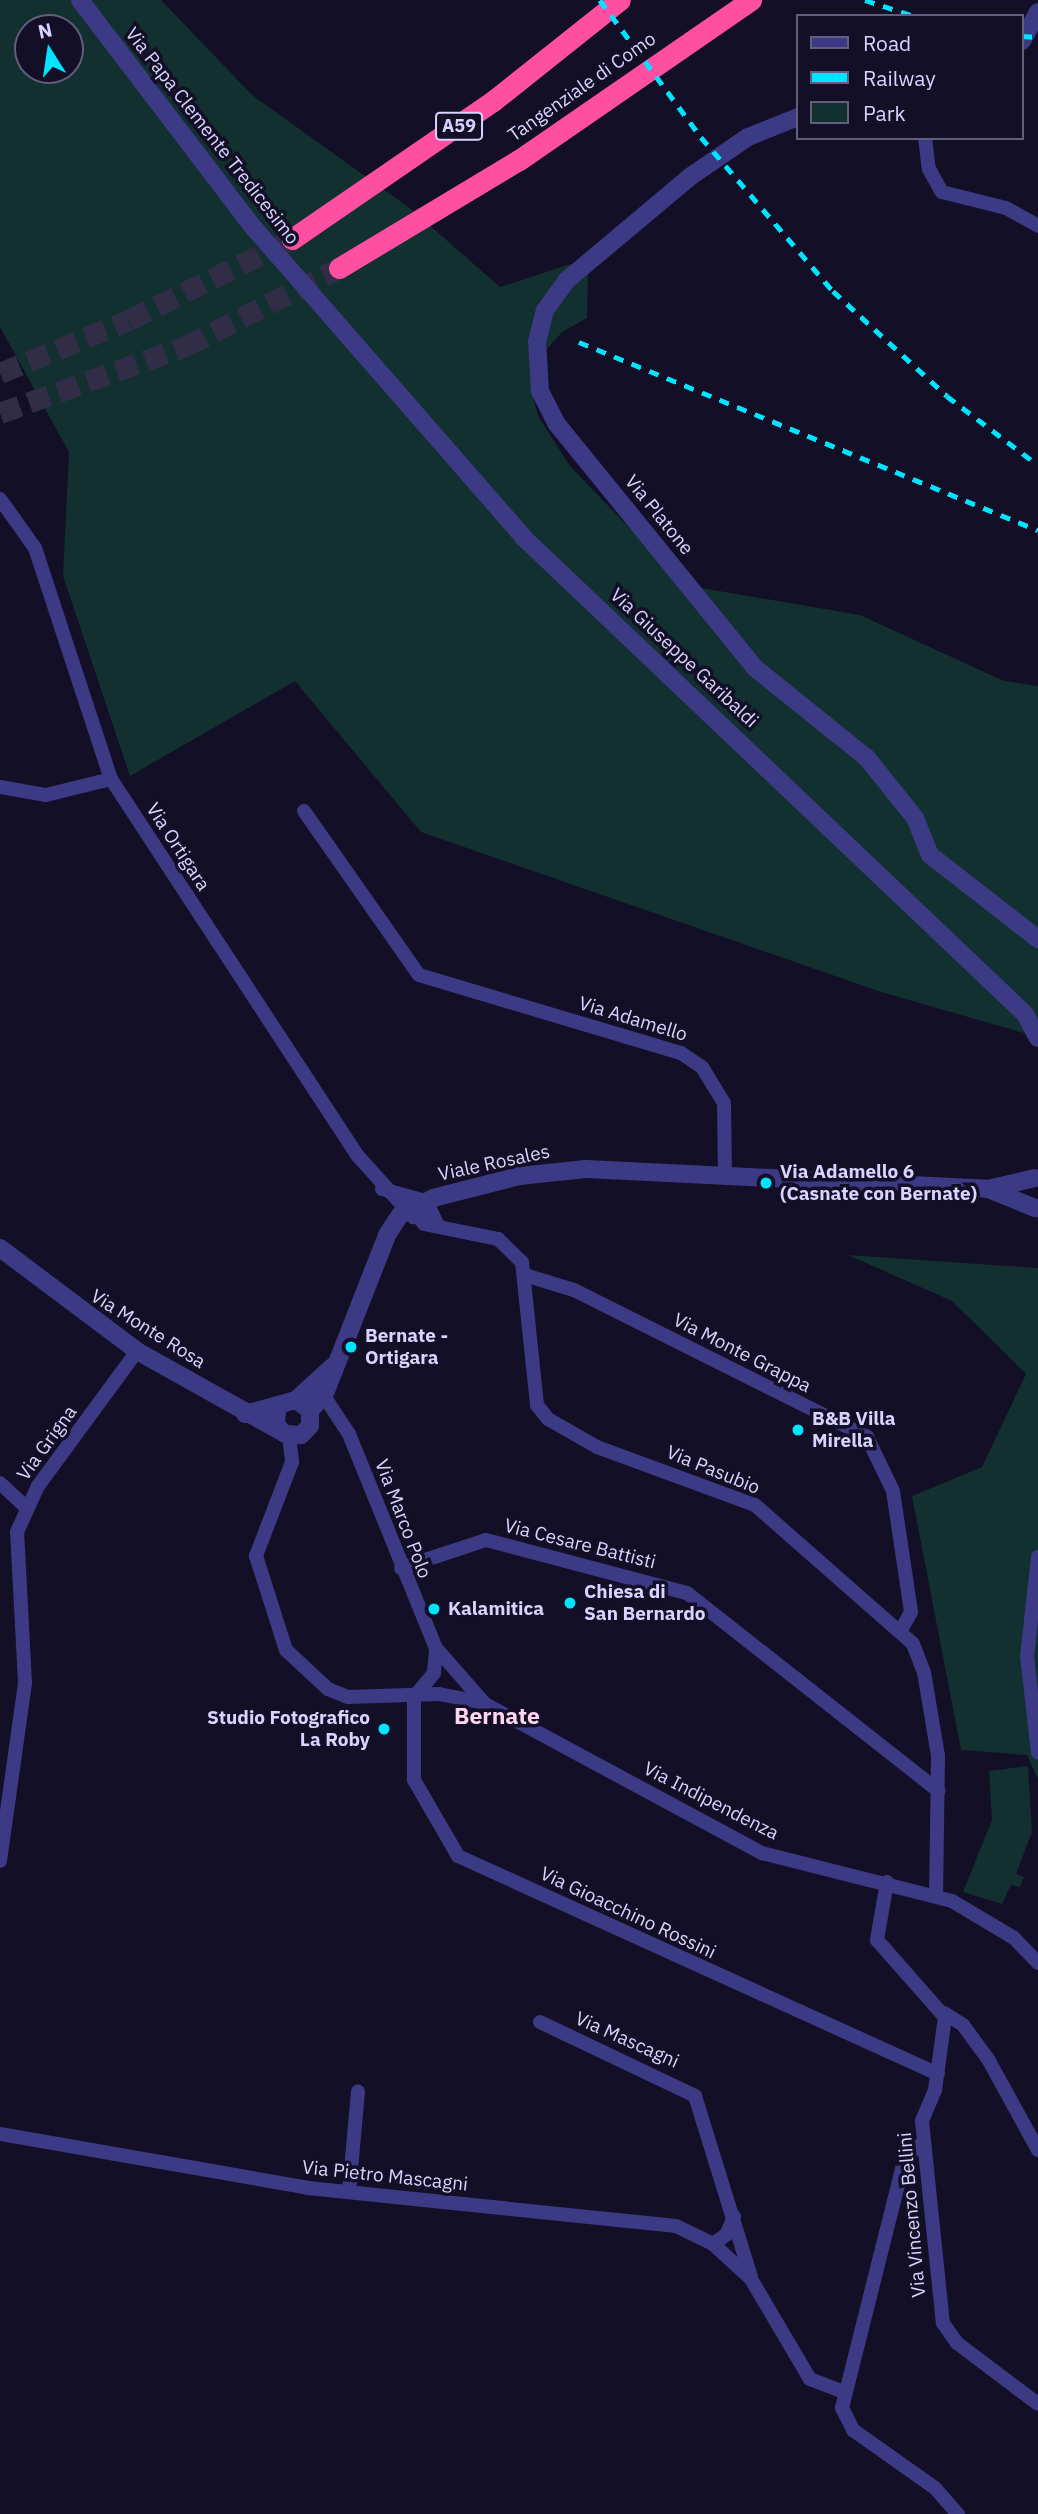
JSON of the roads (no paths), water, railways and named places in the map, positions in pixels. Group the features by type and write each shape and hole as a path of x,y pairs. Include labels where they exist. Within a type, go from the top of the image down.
{"highway":[{"name":"Tangenziale di Como","path":"292,239 351,201 565,47 620,0"},
{"name":"Tangenziale di Como","path":"339,268 421,220 751,0"}],"street":[{"name":"Via Papa Clemente Tredicesimo","path":"80,0 253,227 314,296"},
{"path":"1024,37 1038,12"},
{"name":"Via Platone","path":"796,118 748,137 691,176 593,254 545,310 537,341 540,391 556,424 755,668 867,758 915,818 930,855 1038,939"},
{"path":"925,140 929,169 942,191 1006,208 1038,226"},
{"name":"Via Giuseppe Garibaldi","path":"314,296 524,538 1025,1014 1038,1038"},
{"name":"Via Ortigara","path":"0,499 35,548 111,779 382,1189 415,1211"},
{"path":"0,787 46,795 111,779"},
{"name":"Via Adamello","path":"304,811 419,975 681,1053 702,1068 724,1103 725,1178"},
{"name":"Viale Rosales","path":"415,1211 554,1170 725,1178"},
{"path":"725,1178 988,1189 1036,1175 1036,1211 988,1189"},
{"path":"382,1189 438,1226 498,1239 528,1276"},
{"path":"415,1211 438,1226"},
{"path":"285,1434 306,1431 306,1408 332,1367 387,1235 415,1211"},
{"name":"Via Monte Rosa","path":"0,1248 137,1351 245,1414 285,1434"},
{"name":"Via Monte Grappa","path":"528,1276 573,1290 867,1437 893,1491 911,1612 901,1630"},
{"name":"Via Pasubio","path":"528,1276 537,1405 548,1419 597,1447 755,1506 901,1630 922,1662 938,1756 936,1894"},
{"name":"Via Grigna","path":"0,1861 25,1684 27,1640 16,1556 26,1507 137,1351"},
{"path":"245,1414 306,1408 327,1402 332,1367"},
{"name":"Via Marco Polo","path":"327,1402 349,1434 436,1648 485,1704"},
{"path":"277,1409 292,1462 256,1556 281,1639 301,1668 328,1689 348,1697 414,1697 439,1694 485,1704"},
{"path":"0,1483 26,1507"},
{"name":"Via Cesare Battisti","path":"401,1567 486,1540 687,1593 939,1791"},
{"path":"1038,1556 1027,1656 1038,1752"},
{"path":"414,1697 434,1673 436,1648"},
{"name":"Via Gioacchino Rossini","path":"414,1697 411,1769 420,1797 450,1849 476,1864 939,2074"},
{"name":"Via Indipendenza","path":"485,1704 762,1853 936,1894 1014,1938 1038,1963"},
{"path":"905,1763 938,1756"},
{"path":"887,1882 879,1945 944,2013 963,2025 988,2059 1038,2150"},
{"name":"Via Vincenzo Bellini","path":"944,2013 939,2074 922,2121 943,2323 957,2343 1038,2404"},
{"name":"Via Mascagni","path":"540,2022 695,2096 751,2279"},
{"path":"349,2192 358,2091"},
{"name":"Via Pietro Mascagni","path":"0,2134 349,2192 645,2220 713,2244 751,2279"},
{"path":"924,2142 905,2157 842,2391 853,2430 935,2488 958,2514"},
{"path":"713,2244 726,2235 734,2217"},
{"path":"751,2279 810,2379 842,2391"}],"tunnel":[{"path":"0,373 129,320 292,239"},
{"path":"0,413 186,346 339,268"}],"railway":[{"path":"600,0 701,137 833,291 947,396 1038,465"},
{"path":"865,0 908,14"},
{"path":"1024,36 1038,37"},
{"path":"579,342 1038,530"}],"place":[{"name":"Via Adamello 6 (Casnate con Bernate)","path":"766,1183"},
{"name":"Bernate - Ortigara","path":"351,1347"},
{"name":"B&B Villa Mirella","path":"798,1430"},
{"name":"Chiesa di San Bernardo","path":"570,1603"},
{"name":"Kalamitica","path":"434,1609"},
{"name":"Studio Fotografico La Roby","path":"384,1729"}],"district":[{"name":"Bernate","path":"497,1715"}]}
